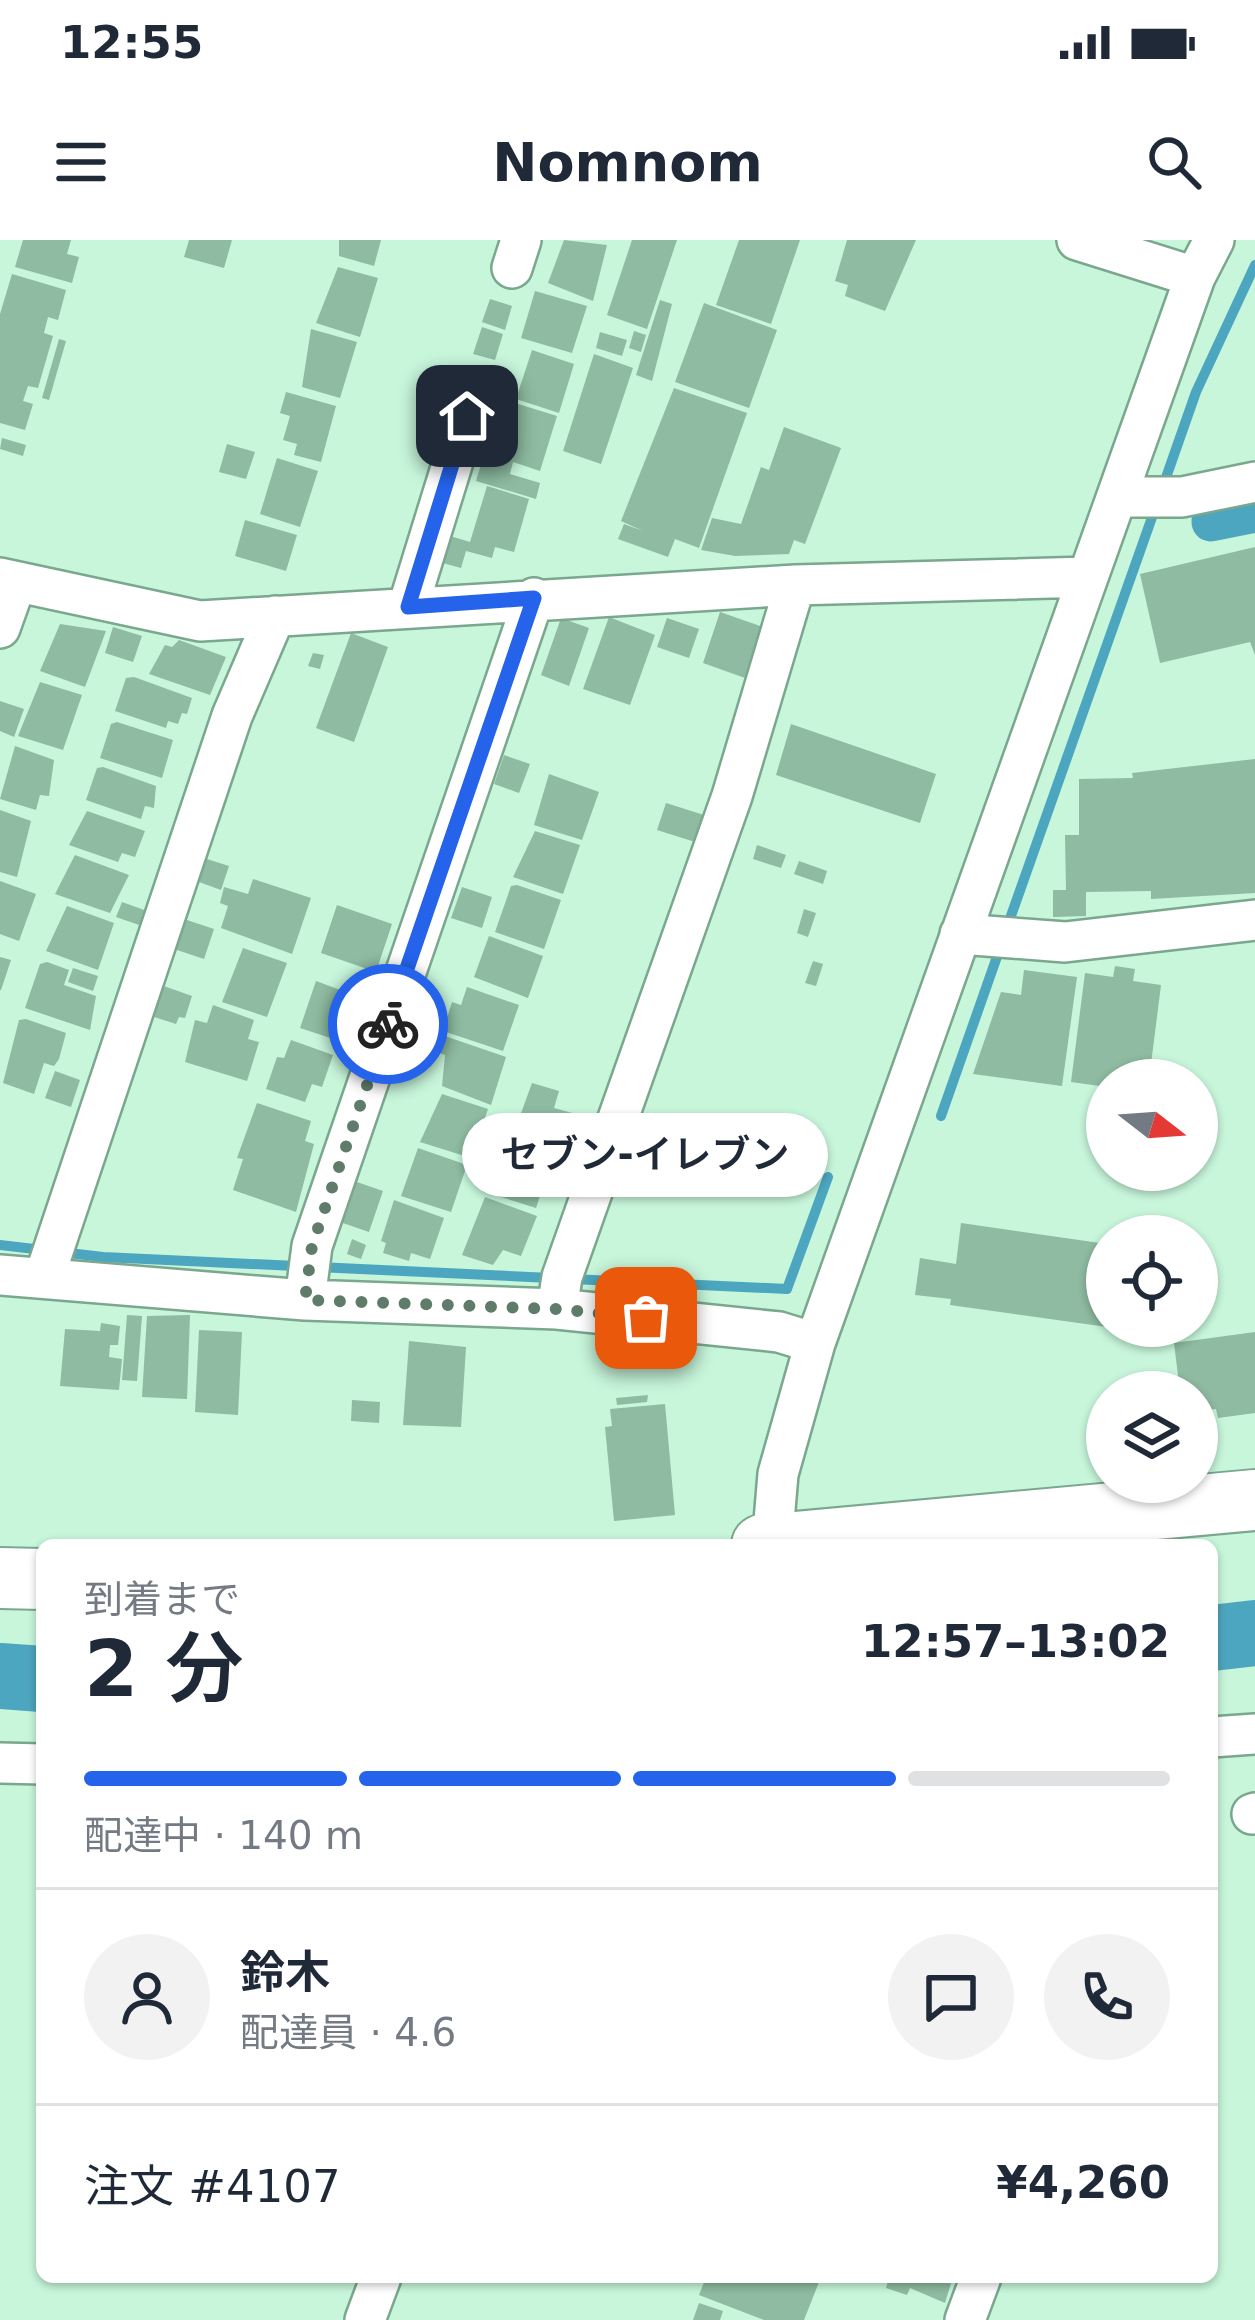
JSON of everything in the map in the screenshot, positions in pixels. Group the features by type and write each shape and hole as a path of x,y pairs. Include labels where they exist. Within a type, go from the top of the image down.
{"highway":[{"path":"827,1539 1255,1500"},
{"path":"0,1578 36,1579"}],"street":[{"path":"1077,240 1196,278"},
{"path":"772,1539 778,1474 814,1343 989,936 1088,577 1144,497 1196,278 1214,240"},
{"path":"408,607 467,416"},
{"path":"1144,497 1255,482"},
{"path":"0,628 8,580 200,621 795,585 1088,577"},
{"path":"560,1293 732,796 795,585"},
{"path":"307,1280 534,598"},
{"path":"50,1260 232,716 275,616"},
{"path":"989,936 1065,942 1255,920"},
{"path":"0,1275 50,1260 560,1293 779,1332 814,1343"},
{"path":"1218,1736 1255,1734"},
{"path":"0,1763 36,1764"},
{"path":"365,2320 379,2283"},
{"path":"965,2320 979,2283"}],"building":[{"path":"23,240 71,240 67,254 79,257 72,283 15,267"},
{"path":"189,240 232,240 224,268 184,257"},
{"path":"339,240 381,240 374,266 339,256"},
{"path":"564,240 607,245 593,301 548,283"},
{"path":"632,240 677,240 647,329 607,315"},
{"path":"739,240 800,240 771,324 716,305"},
{"path":"847,240 916,240 885,311 845,296 848,285 835,281"},
{"path":"338,267 378,278 360,337 316,323"},
{"path":"12,274 66,290 58,320 48,317 44,333 53,336 38,388 28,386 23,401 33,404 25,430 0,423 0,314"},
{"path":"535,291 587,306 572,353 521,338"},
{"path":"490,299 512,306 505,330 482,322"},
{"path":"660,300 672,304 652,381 636,375"},
{"path":"704,303 777,330 749,408 675,382"},
{"path":"482,327 503,334 495,360 473,354"},
{"path":"311,329 357,342 340,398 302,387"},
{"path":"634,331 646,335 641,352 629,348"},
{"path":"600,332 627,340 622,356 596,348"},
{"path":"59,339 66,341 49,400 42,398"},
{"path":"532,350 574,364 559,413 516,399"},
{"path":"594,354 633,368 601,464 563,451"},
{"path":"674,388 747,413 699,548 675,539 668,557 618,539 624,524 643,531 621,521"},
{"path":"286,392 336,406 321,462 294,455 297,444 283,440 290,416 280,413"},
{"path":"508,404 557,416 540,471 513,462 510,474 540,483 536,499 476,481 484,454 489,456 496,444"},
{"path":"784,427 841,448 805,544 794,540 789,554 735,556 701,550 712,518 741,524 761,467 769,470"},
{"path":"2,438 26,445 23,456 0,449"},
{"path":"227,444 255,452 246,479 219,472"},
{"path":"277,458 318,471 300,527 260,514"},
{"path":"487,486 529,499 514,552 495,547 492,558 466,551 461,568 439,562 447,535 470,542"},
{"path":"245,520 297,535 286,571 235,556"},
{"path":"1255,547 1255,655 1250,642 1160,663 1140,574"},
{"path":"720,612 763,627 745,678 703,663"},
{"path":"609,617 655,635 630,705 583,689"},
{"path":"561,618 589,628 569,686 541,675"},
{"path":"667,618 699,629 689,658 657,647"},
{"path":"60,624 106,631 85,687 40,671"},
{"path":"113,627 142,636 133,662 105,653"},
{"path":"351,633 388,647 354,742 316,728"},
{"path":"179,640 226,657 210,695 149,674 165,645 172,647"},
{"path":"313,653 324,655 320,669 308,666"},
{"path":"126,678 192,698 187,714 182,713 178,724 168,721 166,728 115,711"},
{"path":"40,682 82,695 63,750 18,736"},
{"path":"0,701 24,709 14,737 0,731"},
{"path":"111,724 173,740 162,778 100,758"},
{"path":"791,724 936,774 920,823 776,775"},
{"path":"15,746 54,760 49,796 40,795 36,810 0,799"},
{"path":"504,755 530,764 519,793 494,784"},
{"path":"1255,759 1255,893 1151,899 1151,891 1086,892 1086,916 1053,917 1053,890 1066,890 1065,835 1079,835 1079,779 1133,778 1132,773"},
{"path":"97,768 156,786 154,808 145,806 141,819 86,800"},
{"path":"549,774 599,792 582,840 534,825"},
{"path":"666,803 704,815 695,842 657,830"},
{"path":"0,810 31,821 17,877 0,872"},
{"path":"87,811 145,831 135,857 122,853 118,862 69,845"},
{"path":"535,831 580,845 563,894 513,877"},
{"path":"757,845 786,855 781,868 753,859"},
{"path":"75,855 129,875 110,913 55,894"},
{"path":"207,859 229,866 221,890 199,882"},
{"path":"799,861 827,871 823,884 794,874"},
{"path":"253,879 311,898 292,954 221,928 228,906 220,903 224,887 248,894"},
{"path":"0,881 36,894 19,941 0,934"},
{"path":"511,886 561,900 544,949 495,932"},
{"path":"462,887 492,897 482,928 451,918"},
{"path":"122,902 147,911 142,926 116,917"},
{"path":"337,905 392,924 376,972 321,953"},
{"path":"67,906 114,923 98,970 46,951"},
{"path":"804,909 816,913 808,937 797,933"},
{"path":"184,919 214,929 204,959 174,949"},
{"path":"489,936 543,956 528,998 474,977"},
{"path":"243,948 287,963 267,1017 222,1002"},
{"path":"0,957 11,960 1,990 0,990"},
{"path":"813,961 823,964 816,986 805,983"},
{"path":"40,964 69,970 64,985 96,996 90,1030 25,1008"},
{"path":"1115,966 1135,969 1133,981 1161,985 1152,1059 1086,1059 1086,1084 1071,1082 1085,973 1113,977"},
{"path":"73,968 98,976 93,991 68,982"},
{"path":"1024,970 1077,977 1062,1086 973,1074 1001,992 1021,995"},
{"path":"316,981 370,1001 355,1046 300,1028"},
{"path":"161,985 192,996 185,1018 179,1017 176,1024 151,1016"},
{"path":"467,987 519,1005 503,1051 443,1031 452,1002 461,1005"},
{"path":"213,1005 254,1020 248,1039 259,1042 247,1081 185,1062 195,1020 207,1023"},
{"path":"19,1020 66,1033 59,1059 54,1066 44,1063 34,1094 3,1083"},
{"path":"439,1034 506,1057 491,1105 442,1086 445,1055 434,1051"},
{"path":"291,1040 333,1055 322,1087 312,1084 305,1102 266,1089 277,1057 284,1058"},
{"path":"55,1071 80,1080 71,1107 45,1098"},
{"path":"532,1083 559,1091 554,1108 576,1114 573,1124 578,1125 567,1153 512,1138"},
{"path":"442,1094 488,1109 471,1158 420,1142"},
{"path":"257,1103 311,1121 305,1141 314,1144 296,1212 233,1190 243,1159 237,1158"},
{"path":"513,1143 560,1158 564,1165 559,1182 551,1180 548,1191 542,1190 536,1208 498,1196"},
{"path":"418,1148 467,1165 451,1212 401,1196"},
{"path":"354,1181 383,1191 369,1232 340,1222"},
{"path":"485,1197 537,1216 521,1256 503,1250 493,1265 462,1255"},
{"path":"394,1200 444,1218 430,1259 411,1253 409,1261 383,1253 386,1243 381,1241"},
{"path":"961,1223 1086,1241 1086,1324 950,1305 951,1299 915,1295 920,1258 956,1264"},
{"path":"352,1239 366,1245 361,1259 347,1254"},
{"path":"127,1315 142,1316 137,1381 122,1380"},
{"path":"190,1315 187,1399 142,1397 147,1316"},
{"path":"101,1323 120,1326 118,1345 110,1345 109,1357 122,1359 119,1390 60,1386 65,1329 100,1331"},
{"path":"199,1330 242,1332 238,1415 195,1412"},
{"path":"1255,1332 1255,1413 1218,1418 1218,1371 1177,1371 1174,1347 1218,1347 1218,1337"},
{"path":"409,1341 466,1347 461,1427 403,1425"},
{"path":"648,1395 647,1402 617,1405 616,1398"},
{"path":"352,1400 380,1402 379,1423 351,1421"},
{"path":"665,1404 675,1515 614,1521 605,1427 612,1426 610,1409"},
{"path":"704,2283 819,2283 804,2320 764,2320 699,2295"},
{"path":"887,2283 951,2283 945,2303 910,2288 907,2295 886,2288"},
{"path":"699,2303 723,2311 720,2320 693,2320"}],"waterway":[{"path":"1162,489 1196,392 1255,265"},
{"path":"1006,930 1156,506"},
{"path":"1212,506 1211,522 1255,513"},
{"path":"941,1116 1000,948"},
{"path":"0,1245 103,1257 787,1289 828,1177"},
{"path":"1218,1637 1255,1633"},
{"path":"0,1676 36,1679"}],"way so far":[{"path":"388,1024 312,1246 305,1300 557,1309 646,1318"}],"place":[{"name":"セブン-イレブン","path":"646,1318"}],"route":[{"path":"388,1024 534,598 408,607 467,416"}]}
